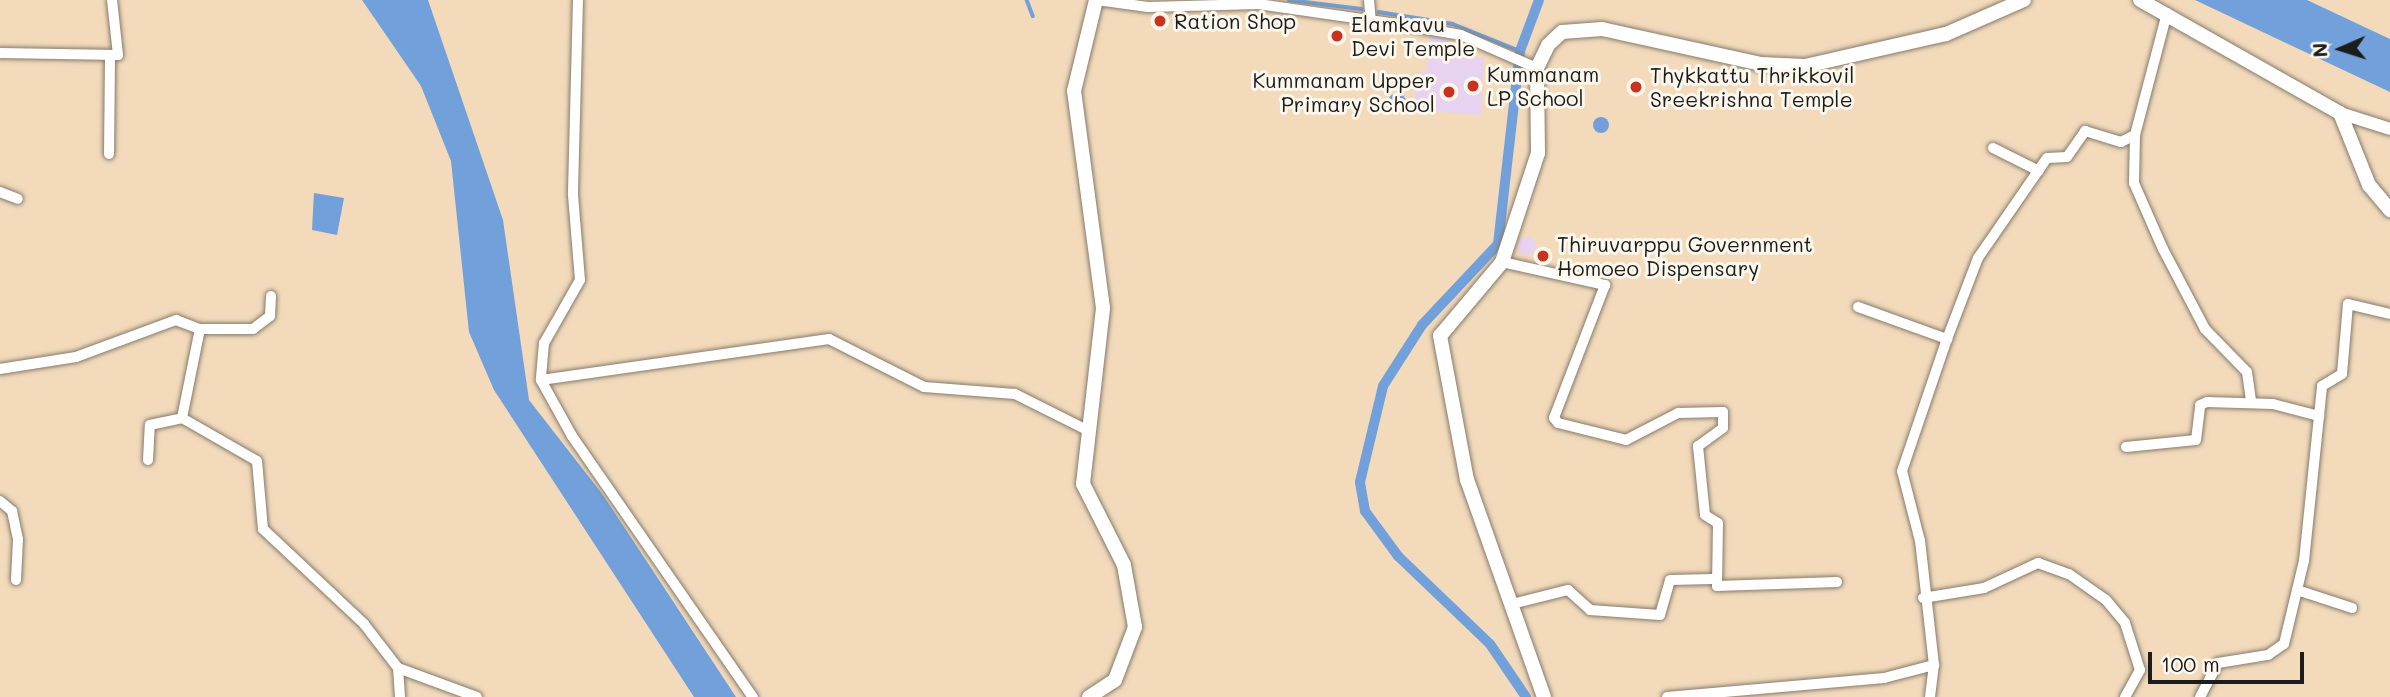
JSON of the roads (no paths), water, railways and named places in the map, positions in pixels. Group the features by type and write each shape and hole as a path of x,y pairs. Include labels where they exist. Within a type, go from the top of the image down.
{"main road":[{"path":"1089,697 1115,680 1135,627 1124,565 1083,484 1103,346 1101,262 1074,91 1097,0"},
{"path":"1544,697 1467,480 1441,356 1440,337 1454,314 1502,262 1538,153 1532,66 1555,37 1585,28 1761,64 1805,66 1935,37 2024,0"},
{"path":"2140,0 2340,113 2369,185 2390,210"}],"street":[{"path":"0,53 110,58 121,48 113,0"},
{"path":"578,0 573,195 580,280 544,343 541,380 572,436 753,697"},
{"path":"1097,0 1148,8 1258,4 1461,35 1498,55 1532,66"},
{"path":"1369,0 1371,22"},
{"path":"2167,13 2135,135 2134,183 2163,249 2205,329 2247,372 2251,402"},
{"path":"109,154 110,58"},
{"path":"2340,113 2390,129"},
{"path":"1930,697 1934,665 1923,598 1920,541 1902,471 1947,339 1978,258 2047,158 2067,157 2085,131 2121,142 2135,135"},
{"path":"1993,148 2039,171"},
{"path":"0,192 18,200"},
{"path":"1502,262 1605,285 1554,418 1558,423 1626,440 1678,413 1723,412 1723,428 1698,446 1705,515 1718,523 1713,579"},
{"path":"0,369 76,357 176,320 200,329 265,325 271,296"},
{"path":"2200,697 2218,663 2268,655 2284,644 2297,590 2322,386 2342,374 2350,301 2390,314"},
{"path":"1858,307 1947,339"},
{"path":"181,418 200,329"},
{"path":"541,380 829,339 924,387 1015,394 1089,431"},
{"path":"2126,447 2196,440 2200,405 2251,402 2319,416"},
{"path":"148,460 150,425 181,418 257,461 263,529 364,624 398,668 477,697"},
{"path":"0,501 12,511 18,539 16,580"},
{"path":"1923,598 1984,588 2038,563 2069,574 2106,600 2125,623 2140,670 2125,697"},
{"path":"1512,604 1568,590 1590,610 1660,615 1670,580 1713,579 1726,589 1837,582"},
{"path":"2297,590 2352,608"},
{"path":"1667,697 1884,678 1934,665"},
{"path":"398,668 400,697"}],"water":[{"path":"362,0 428,0 503,220 529,400 603,495 736,697 694,697 494,390 469,332 451,161 421,86"},
{"path":"2195,0 2307,0 2390,39 2390,92"},
{"path":"1393,93 1401,93 1406,102 1404,109 1393,111 1388,106 1388,98"},
{"path":"1601,117 1609,125 1601,133 1593,125"},
{"path":"314,193 344,198 337,235 312,230"}],"waterway":[{"path":"1027,0 1033,16"},
{"path":"1289,0 1361,9"},
{"path":"1526,697 1490,644 1398,556 1365,511 1360,482 1383,386 1422,325 1498,244 1520,51 1539,0"},
{"path":"1379,12 1453,24 1520,51"}],"place":[{"name":"Ration Shop","path":"1160,21"},
{"name":"Elamkavu Devi Temple","path":"1337,36"},
{"name":"Kummanam LP School","path":"1473,86"},
{"name":"Thykkattu Thrikkovil Sreekrishna Temple","path":"1636,87"},
{"name":"Kummanam Upper Primary School","path":"1449,92"},
{"name":"Thiruvarppu Government Homoeo Dispensary","path":"1543,256"}]}
